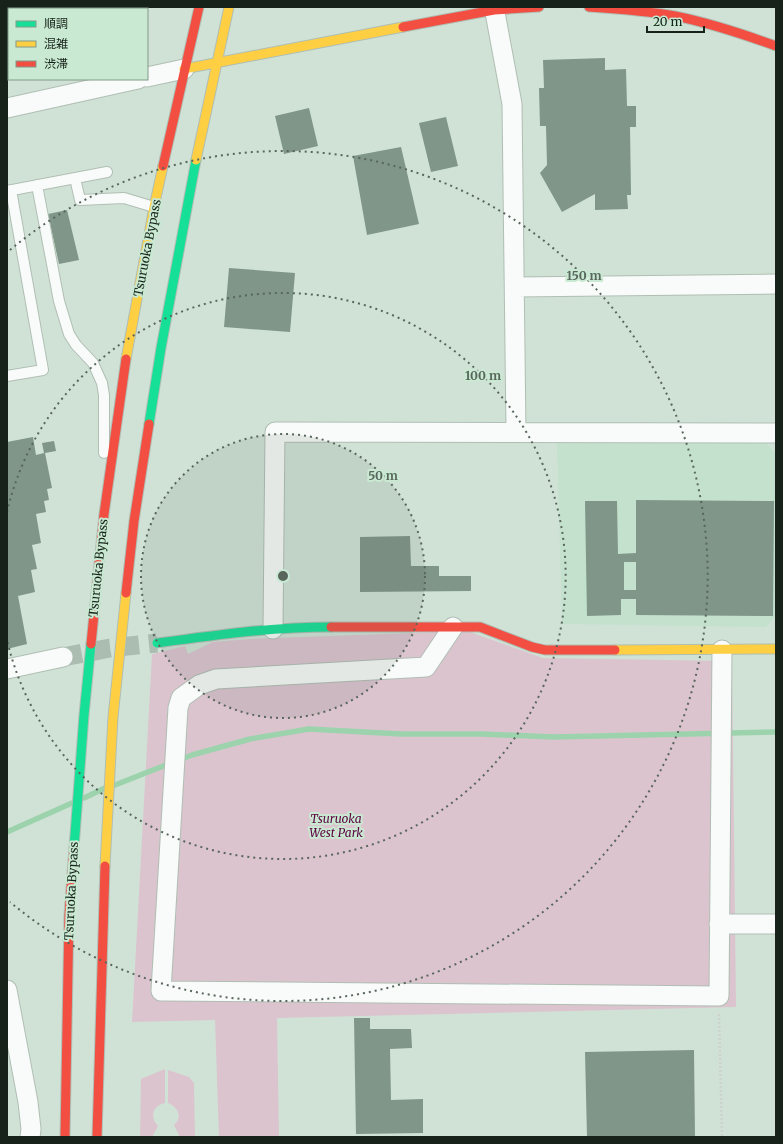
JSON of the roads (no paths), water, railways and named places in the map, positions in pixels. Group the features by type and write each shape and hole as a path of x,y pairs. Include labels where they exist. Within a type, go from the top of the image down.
{"main road":[{"name":"Tsuruoka Bypass","path":"65,1137 69,915 84,715 104,514 129,340 154,207 199,7"},
{"path":"97,1137 103,905 112,725 133,529 161,348 203,125 230,7"},
{"path":"184,69 494,9 539,7"},
{"path":"589,7 630,10 677,17 705,23 746,35 776,46"},
{"path":"157,643 243,631 298,627 480,627 532,647 545,650 776,649"}],"street":[{"path":"494,9 512,104 516,432"},
{"path":"148,77 184,69"},
{"path":"7,108 133,80"},
{"path":"515,287 776,284"},
{"path":"273,629 275,432 776,433"},
{"path":"453,627 426,667 216,679 199,685 181,698 178,708 161,991 719,996 722,650"},
{"path":"7,669 63,657"},
{"path":"719,924 776,924"},
{"path":"7,990 28,1102 31,1129 30,1137"}],"lane":[{"path":"7,376 43,370 9,190 107,172"},
{"path":"75,178 80,200 124,198 154,207"},
{"path":"37,185 59,302 68,334 93,363 102,383 104,395 104,514"}],"waterway":[{"path":"179,760 250,739 309,729 401,734 482,734 553,737 776,732"},
{"path":"115,785 171,763"},
{"path":"84,798 105,788"},
{"path":"7,832 72,803"}],"tunnel":[{"path":"63,657 110,648 157,643"}],"park label":[{"name":"Tsuruoka West Park","path":"336,825"}]}
